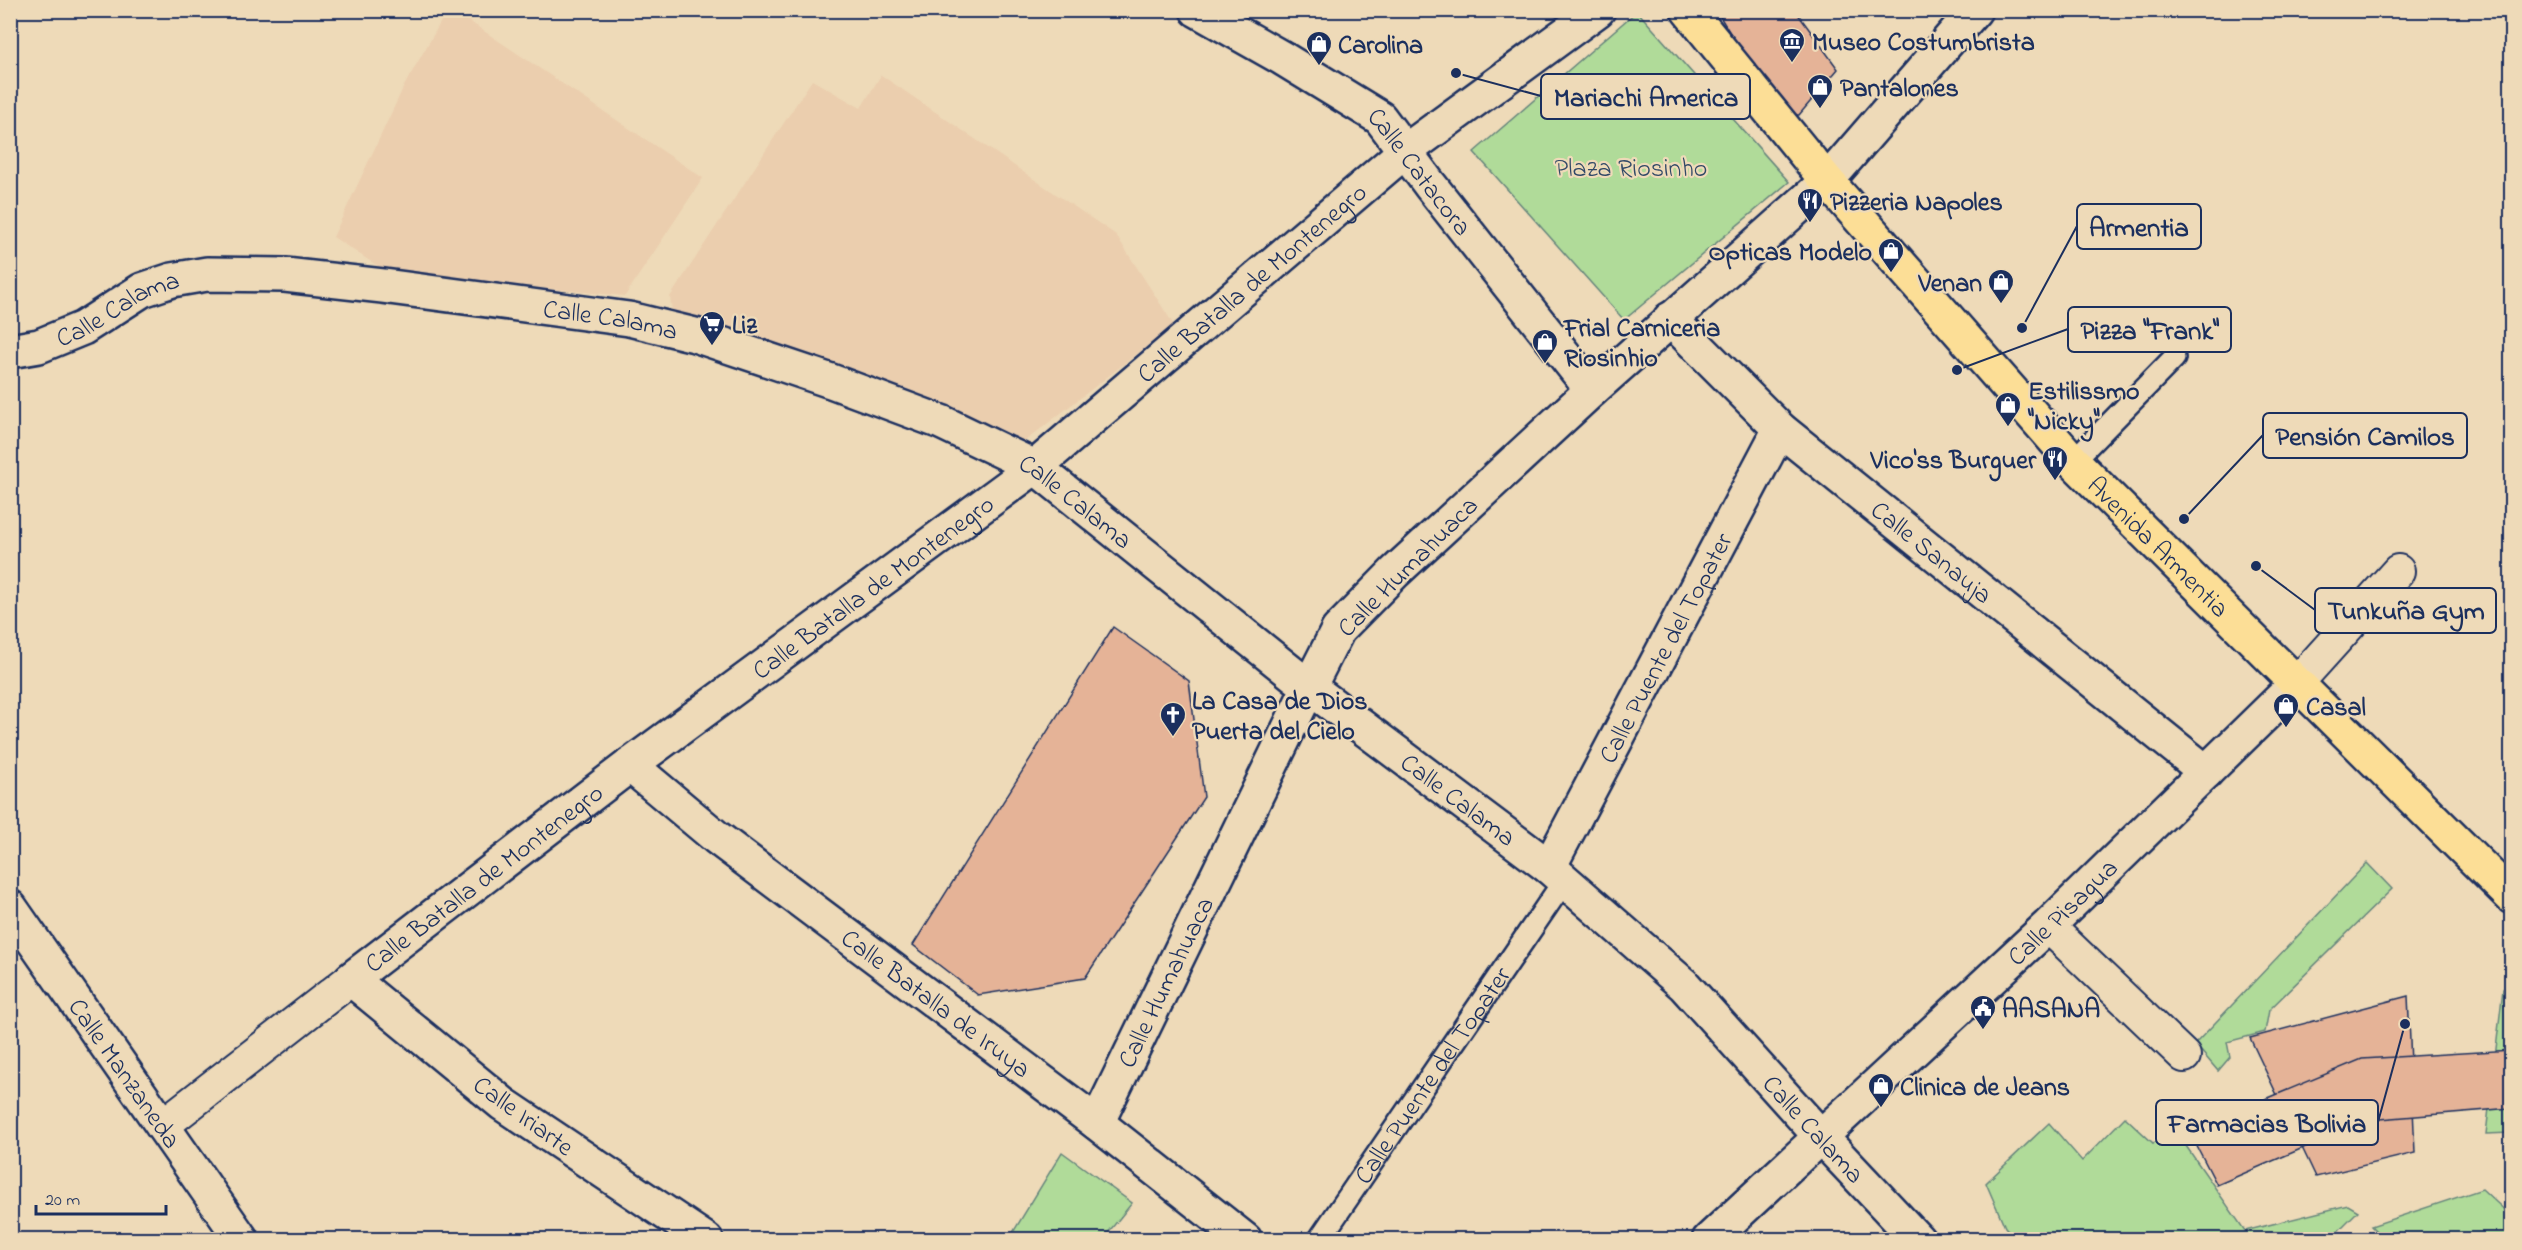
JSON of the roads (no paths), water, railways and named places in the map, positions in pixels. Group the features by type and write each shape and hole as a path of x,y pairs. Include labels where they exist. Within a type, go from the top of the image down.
{"main road":[{"name":"Avenida Armentia","path":"1689,10 1827,181 2073,461 2511,897"}],"street":[{"name":"Calle Catacora","path":"1197,10 1282,58 1380,118 1404,152 1592,390"},
{"name":"Calle Batalla de Montenegro","path":"162,1126 630,765 1035,467 1404,152 1598,10"},
{"name":"Calle Humahuaca","path":"1096,1123 1338,630 1395,572 1592,390 1827,181 1975,10"},
{"name":"Calle Calama","path":"10,351 39,346 83,328 142,290 172,280 207,274 285,276 382,286 629,319 695,335 831,381 941,422 1035,467 1309,687 1557,874 1684,985 1821,1137 1918,1239"},
{"name":"Calle Sanauja","path":"1670,319 1780,429 2206,772"},
{"name":"Calle Puente del Topater","path":"1557,874 1780,429"},
{"name":"Calle Pisagua","path":"1709,1239 2048,926 2296,684 2398,570"},
{"name":"Calle Batalla de Iruya","path":"630,765 716,837 1096,1123 1245,1239"},
{"name":"Calle Manzaneda","path":"10,907 242,1239"},
{"path":"2048,926 2184,1056"},
{"name":"Calle Iriarte","path":"351,979 503,1104 706,1239"}],"lane":[{"path":"2073,461 2174,358"},
{"name":"Calle Puente del Topater","path":"1319,1239 1557,874"}],"place":[{"name":"Museo Costumbrista","path":"1792,64"},
{"name":"Carolina","path":"1319,67"},
{"name":"Mariachi America","path":"1456,73"},
{"name":"Pantalones","path":"1820,110"},
{"name":"Pizzeria Napoles","path":"1810,224"},
{"name":"Opticas Modelo","path":"1891,274"},
{"name":"Venan","path":"2001,305"},
{"name":"Armentia","path":"2022,328"},
{"name":"Liz","path":"712,347"},
{"name":"Frial Carniceria Riosinhio","path":"1545,365"},
{"name":"Pizza \"Frank\"","path":"1957,370"},
{"name":"Estilissmo \"Nicky\"","path":"2008,428"},
{"name":"Vico'ss Burguer","path":"2055,482"},
{"name":"Pensión Camilos","path":"2184,519"},
{"name":"Tunkuña Gym","path":"2256,566"},
{"name":"Casal","path":"2286,729"},
{"name":"La Casa de Dios Puerta del Cielo","path":"1173,738"},
{"name":"Farmacias Bolivia","path":"2405,1024"},
{"name":"AASANA","path":"1983,1031"},
{"name":"Clinica de Jeans","path":"1881,1109"}],"park label":[{"name":"Plaza Riosinho","path":"1631,167"}]}
